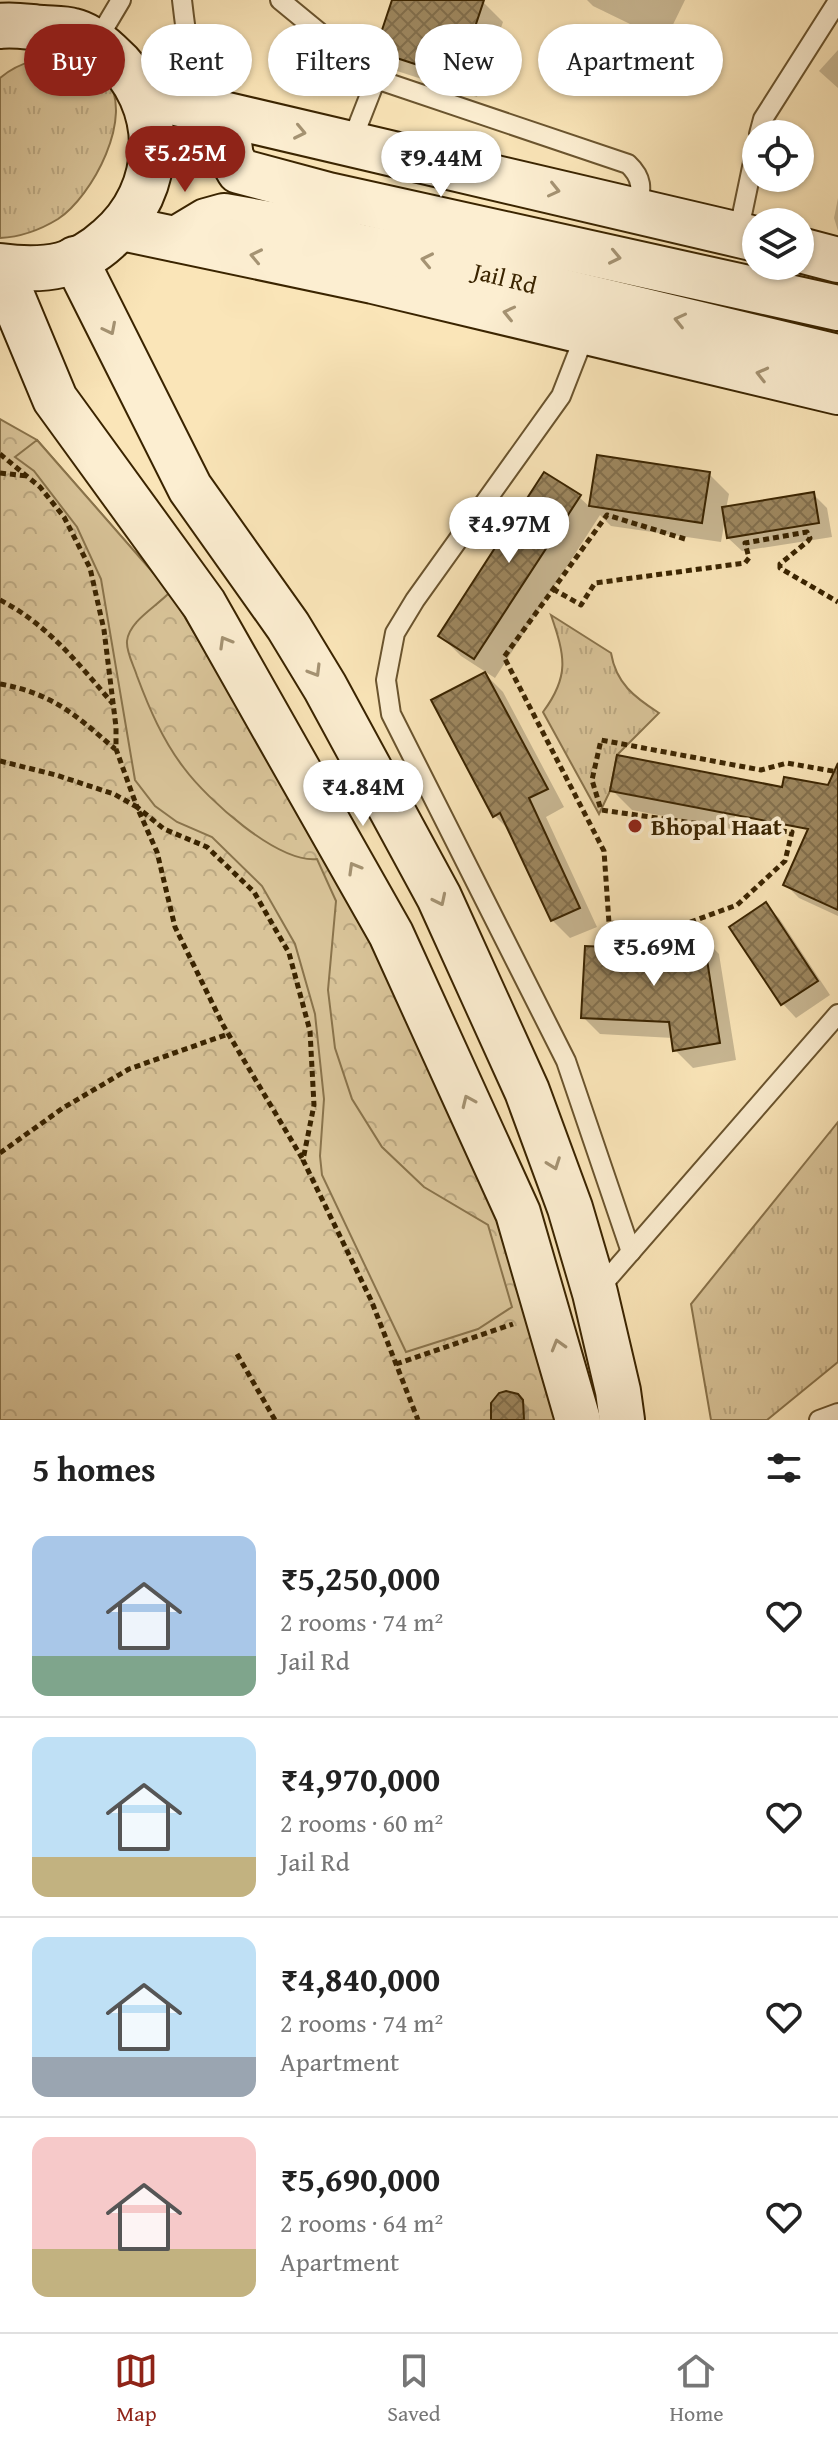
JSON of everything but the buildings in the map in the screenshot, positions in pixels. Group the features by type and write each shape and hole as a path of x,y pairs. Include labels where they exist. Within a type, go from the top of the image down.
{"main road":[{"path":"0,26 24,28"},
{"path":"125,68 141,93"},
{"path":"142,96 152,129 151,165 145,194 122,228 95,251 63,265 28,269 0,266 55,399 204,604 391,934 518,1213 578,1420"},
{"path":"146,96 742,236"},
{"name":"Jail Rd","path":"222,115 231,157 239,171 315,192 838,308"},
{"name":"Jail Rd","path":"176,239 206,221 224,216 287,227 357,246 473,270 838,357"},
{"path":"122,228 373,281 838,392"},
{"path":"814,254 838,260"},
{"path":"75,259 190,488 288,626 318,675 439,897 527,1091 570,1208 595,1293 622,1420"},
{"path":"0,353 55,399"}],"lane":[{"path":"107,24 121,0"},
{"path":"182,0 196,81 222,115"},
{"path":"280,0 309,24"},
{"path":"763,120 838,1"},
{"path":"399,87 628,164 642,183 638,210"},
{"path":"351,143 369,96"},
{"path":"586,332 561,396 415,600 395,633 386,680 391,714 416,767 566,1061 631,1252"},
{"path":"595,1293 838,1014"},
{"path":"819,1420 838,1413"}],"path":[{"path":"0,454 40,487 64,517 90,568 104,630 114,705 116,749 157,852 175,927 228,1034 303,1160 371,1300 418,1420"},
{"path":"0,473 28,476"},
{"path":"685,539 607,515 504,657 604,851 609,923 674,928 737,905 785,861 792,832 700,824 601,810 592,780 601,740 761,770 787,763 838,772"},
{"path":"553,589 581,605 595,583 745,563 749,558 745,543 807,532 808,541 780,564 780,568 838,602"},
{"path":"0,600 24,612 61,644 114,705"},
{"path":"0,684 26,689 72,711 116,749"},
{"path":"0,761 114,794 137,807 164,829 207,847 254,892 289,953 310,1031 314,1105 303,1160"},
{"path":"0,1153 63,1108 129,1069 228,1034"},
{"path":"396,1364 514,1323"},
{"path":"237,1354 275,1420"}],"green space":[{"path":"24,64 24,96 114,96 116,113 106,154 84,193 71,208 58,219 30,232 0,238 0,78"},
{"path":"0,419 37,440 170,592 354,904 483,1176 558,1420 0,1420"},
{"path":"37,440 170,592 133,627 127,645 152,712 176,758 209,796 244,827 283,851 301,858 317,859 336,901 328,990 335,1048 352,1099 382,1147 424,1187 488,1225 512,1307 478,1329 406,1352 322,1175 320,1156 324,1099 315,1014 295,944 262,886 212,837 177,822 155,806 135,780 101,579 77,527 34,471 15,457"},
{"path":"551,615 611,653 622,681 659,713 617,755 610,791 599,814 543,712 558,687 562,665"},
{"path":"838,1122 838,1362 767,1420 711,1420 691,1304"}],"place":[{"name":"Bhopal Haat","path":"635,826"}]}
